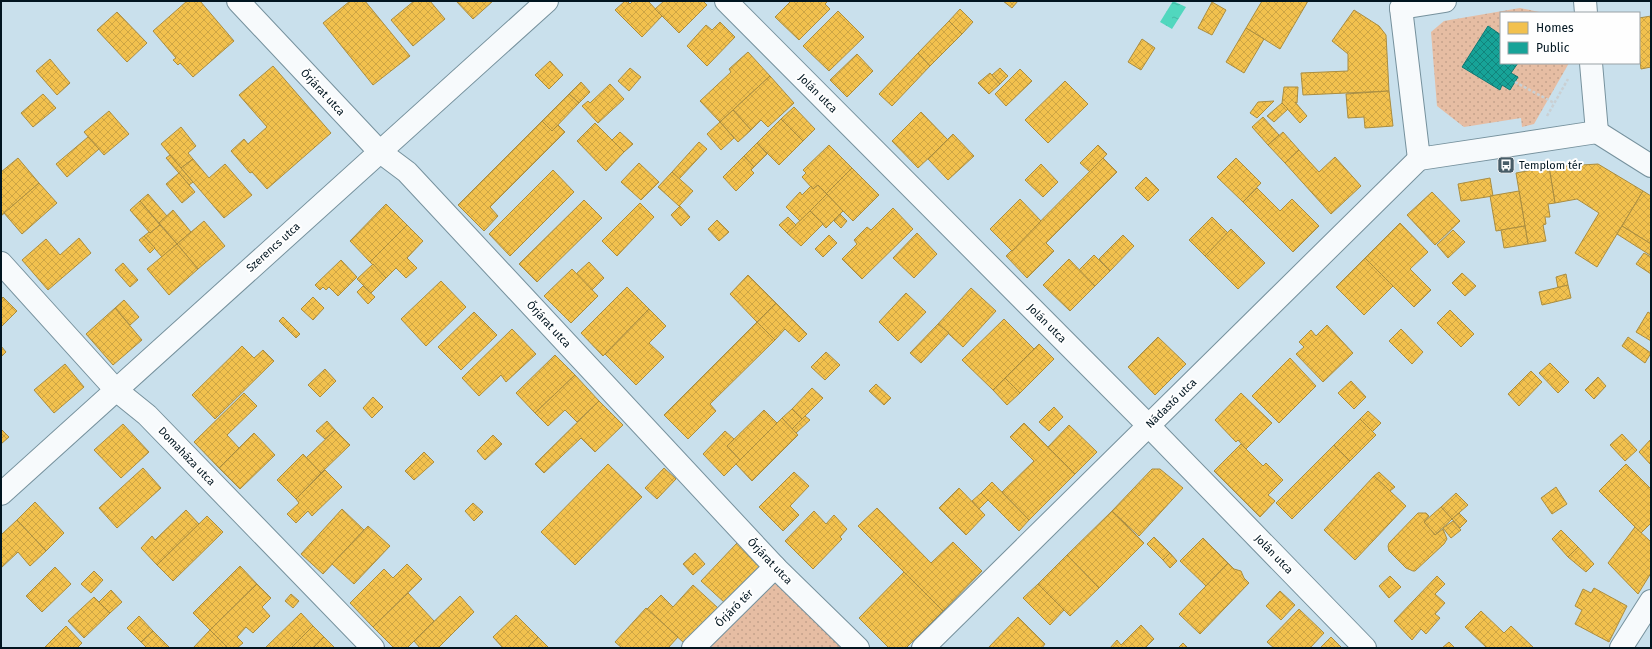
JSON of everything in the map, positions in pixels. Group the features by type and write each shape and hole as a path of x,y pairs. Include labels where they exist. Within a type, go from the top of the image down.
{"street":[{"name":"Őrjárat utca","path":"238,1 379,151 407,172 775,567 858,648"},
{"name":"Szerencs utca","path":"1,494 546,1"},
{"name":"Jolán utca","path":"726,1 1148,425 1365,648"},
{"path":"1445,1 1396,4 1419,159 1597,132 1651,166"},
{"path":"1585,1 1586,12"},
{"path":"1590,64 1597,132"},
{"name":"Nádastó utca","path":"923,648 1419,159"},
{"name":"Domaháza utca","path":"1,263 116,390 147,415 373,648"},
{"name":"Őrjáró tér","path":"693,648 775,567"},
{"path":"1621,648 1651,601"}],"path":[{"path":"1532,142 1570,76"},
{"path":"1515,82 1554,103"}],"shaded area":[{"path":"1520,8 1539,12 1500,12 1500,64 1568,64 1534,124 1522,127 1521,118 1464,127 1437,106 1431,32 1444,21"},
{"path":"775,578 844,648 704,648"}],"water":[{"path":"1173,1 1186,7 1172,29 1160,22"}],"building: Homes":[{"path":"187,1 200,1 234,41 193,77 180,63 178,65 173,60 176,58 153,31"},
{"path":"350,1 365,1 410,56 373,85 323,23"},
{"path":"414,1 430,1 445,19 413,46 391,20"},
{"path":"456,1 493,1 473,19"},
{"path":"625,1 630,4 633,1 648,1 662,16 642,37 615,10"},
{"path":"664,1 703,1 707,5 679,33 655,9"},
{"path":"791,1 828,1 825,4 830,9 799,40 775,17"},
{"path":"1003,1 1018,1 1012,8"},
{"path":"1262,1 1308,1 1280,49 1246,28"},
{"path":"1212,2 1226,10 1212,35 1198,28"},
{"path":"960,9 973,22 962,34 949,21"},
{"path":"1354,10 1379,26 1386,35 1389,91 1303,95 1301,73 1348,71 1348,54 1332,41"},
{"path":"838,11 864,37 829,71 803,46"},
{"path":"117,12 147,43 127,62 97,30"},
{"path":"1651,16 1651,67 1641,69 1640,60 1640,18"},
{"path":"949,21 962,34 930,66 918,53"},
{"path":"720,22 735,37 707,66 687,46 706,25 712,30"},
{"path":"1246,28 1264,39 1244,73 1226,62"},
{"path":"1142,39 1155,48 1141,70 1128,62"},
{"path":"748,52 770,76 720,122 700,101 731,72 729,69"},
{"path":"918,53 930,66 892,106 879,94"},
{"path":"857,54 873,71 847,97 830,80"},
{"path":"50,59 70,83 57,95 36,71"},
{"path":"550,61 563,75 549,89 535,75"},
{"path":"273,66 331,133 267,189 252,172 250,173 231,151 244,139 248,144 267,127 239,95"},
{"path":"630,68 641,77 629,91 618,81"},
{"path":"1000,68 1008,76 1000,84 992,75"},
{"path":"1020,69 1032,81 1006,106 995,94"},
{"path":"990,73 1000,84 989,94 978,83"},
{"path":"770,76 794,103 768,127 761,120 751,130 733,110"},
{"path":"1065,81 1088,104 1048,143 1025,120"},
{"path":"581,82 590,92 579,103 569,94"},
{"path":"610,84 624,99 598,123 582,106 588,101 590,103"},
{"path":"1284,87 1298,87 1297,103 1295,102 1307,116 1300,123 1282,103"},
{"path":"1389,91 1393,126 1365,128 1364,117 1348,118 1346,94"},
{"path":"43,94 56,108 33,127 21,113"},
{"path":"569,94 579,103 552,131 542,121"},
{"path":"1274,101 1257,118 1250,113 1258,102"},
{"path":"1282,103 1288,109 1274,122 1267,116"},
{"path":"794,107 815,129 803,141 781,119"},
{"path":"733,110 751,130 738,142 720,122"},
{"path":"109,111 129,134 104,155 84,132"},
{"path":"921,112 948,140 918,168 892,141"},
{"path":"1263,117 1279,135 1268,145 1252,127"},
{"path":"781,119 803,141 779,165 757,143"},
{"path":"542,121 552,131 558,125 565,132 490,207 498,216 484,231 458,205"},
{"path":"720,122 734,138 721,150 707,134"},
{"path":"595,123 624,152 606,171 577,141"},
{"path":"181,127 196,146 188,153 193,159 181,168 161,144"},
{"path":"620,132 633,144 624,152 612,140"},
{"path":"1283,132 1299,150 1285,163 1268,145"},
{"path":"953,134 974,156 948,180 928,159"},
{"path":"88,137 99,149 67,177 56,164"},
{"path":"699,142 707,149 679,179 672,172"},
{"path":"757,143 767,154 754,167 744,156"},
{"path":"829,145 852,168 826,194 818,185 813,189 802,177 806,173 803,170"},
{"path":"1098,145 1107,154 1090,172 1080,163"},
{"path":"1299,150 1319,172 1335,157 1361,186 1331,214 1285,163"},
{"path":"170,155 193,182 189,185 166,158"},
{"path":"744,156 754,167 751,170 754,173 736,191 723,177"},
{"path":"18,158 39,183 1,216 1,172"},
{"path":"1103,158 1117,172 1046,243 1054,251 1027,278 1006,256"},
{"path":"1236,158 1261,183 1243,202 1217,177"},
{"path":"193,159 209,178 225,164 252,195 224,218 181,168"},
{"path":"639,163 659,182 641,200 621,182"},
{"path":"1041,164 1058,182 1043,197 1025,180"},
{"path":"1598,164 1643,191 1597,267 1575,253 1599,213 1577,199 1555,203 1549,167"},
{"path":"1549,167 1555,203 1548,204 1550,217 1545,217 1546,224 1543,225 1546,241 1528,244 1516,173"},
{"path":"852,168 879,195 853,221 826,194"},
{"path":"553,170 574,192 510,256 489,234"},
{"path":"672,172 693,191 679,206 658,187"},
{"path":"179,173 195,192 182,203 166,184"},
{"path":"1146,177 1159,190 1148,201 1135,188"},
{"path":"1490,178 1493,196 1461,201 1458,184"},
{"path":"39,183 57,203 22,234 4,213"},
{"path":"818,185 827,194 800,221 786,207 800,192 802,195 811,186 813,189"},
{"path":"1257,188 1280,211 1292,199 1319,226 1293,252 1243,202"},
{"path":"1519,191 1525,226 1496,231 1490,196"},
{"path":"1643,191 1651,196 1651,244 1622,226"},
{"path":"1432,192 1460,221 1435,245 1407,215"},
{"path":"148,194 167,216 159,223 140,201"},
{"path":"827,194 843,211 826,228 810,211"},
{"path":"1020,199 1041,221 1012,251 990,229"},
{"path":"584,200 602,218 537,282 519,264"},
{"path":"140,201 160,225 150,233 130,210"},
{"path":"640,203 654,217 617,256 602,241"},
{"path":"386,204 407,225 370,262 350,241"},
{"path":"680,206 690,217 681,226 671,215"},
{"path":"893,208 913,229 862,279 842,259 857,244 854,240 867,227 871,230"},
{"path":"173,210 191,232 177,244 159,223"},
{"path":"810,211 823,224 801,246 787,233"},
{"path":"840,214 847,221 841,228 834,221"},
{"path":"788,217 796,225 787,233 779,225"},
{"path":"1212,217 1228,233 1205,256 1189,240"},
{"path":"717,220 729,232 719,241 708,229"},
{"path":"204,221 225,246 198,269 177,244"},
{"path":"1400,223 1428,252 1410,269 1431,290 1414,307 1365,258"},
{"path":"160,225 177,244 162,257 144,236"},
{"path":"407,225 423,241 407,258 417,268 406,278 396,268 386,278 370,262"},
{"path":"1525,226 1528,244 1504,248 1501,230"},
{"path":"1622,226 1651,244 1650,255 1617,234"},
{"path":"1231,229 1265,263 1238,289 1205,256"},
{"path":"1453,230 1465,242 1448,258 1437,245"},
{"path":"917,233 937,254 914,278 893,258"},
{"path":"829,235 837,243 823,257 815,249"},
{"path":"1123,235 1134,246 1110,271 1099,259"},
{"path":"144,236 155,248 150,253 139,240"},
{"path":"79,238 91,253 48,290 22,260 46,239 60,255"},
{"path":"177,244 198,269 169,295 147,269"},
{"path":"1644,253 1651,257 1651,274 1636,264"},
{"path":"1094,255 1110,271 1095,286 1079,270"},
{"path":"1365,258 1393,286 1364,315 1336,287"},
{"path":"1069,259 1095,286 1070,311 1043,285"},
{"path":"341,260 357,277 338,296 329,287 326,290 323,287 320,290 315,285"},
{"path":"589,262 604,278 592,290 576,274"},
{"path":"123,263 138,280 130,287 115,270"},
{"path":"373,264 386,278 371,293 357,279"},
{"path":"572,269 598,296 571,323 544,296"},
{"path":"1462,273 1476,286 1465,296 1452,283"},
{"path":"1566,274 1568,285 1558,288 1556,277"},
{"path":"748,275 776,303 757,322 730,294"},
{"path":"441,281 466,307 426,346 401,319"},
{"path":"1568,285 1571,298 1542,305 1539,292"},
{"path":"363,286 375,297 368,304 357,292"},
{"path":"627,287 649,309 603,356 581,333"},
{"path":"971,288 996,311 963,347 938,324"},
{"path":"906,293 926,312 898,341 879,322"},
{"path":"3,297 17,311 1,327 1,299"},
{"path":"313,297 324,308 313,320 301,309"},
{"path":"124,300 139,317 130,325 115,308"},
{"path":"776,303 807,334 799,342 785,329 775,340 757,322"},
{"path":"115,308 142,340 113,365 86,334"},
{"path":"649,309 666,326 649,343 664,357 636,385 605,354"},
{"path":"1450,310 1474,334 1461,347 1437,323"},
{"path":"474,312 497,335 461,370 438,347"},
{"path":"1648,312 1651,314 1651,341 1636,332"},
{"path":"283,317 300,334 296,338 279,321"},
{"path":"1004,319 1034,349 993,390 962,360"},
{"path":"757,322 775,340 710,404 716,411 688,439 664,415"},
{"path":"938,324 949,333 921,363 910,353"},
{"path":"1327,325 1353,353 1323,382 1296,354 1304,347 1299,342 1311,330 1316,336"},
{"path":"512,329 536,354 506,382 501,375 479,396 462,378"},
{"path":"1401,329 1423,352 1412,364 1389,341"},
{"path":"1158,337 1186,364 1155,395 1128,367"},
{"path":"1628,337 1651,353 1645,363 1622,346"},
{"path":"1039,344 1054,359 1020,393 1005,378"},
{"path":"1,346 6,352 1,357"},
{"path":"242,346 254,358 263,350 274,361 215,419 192,395"},
{"path":"826,352 840,365 825,380 811,367"},
{"path":"555,355 575,375 535,413 516,393"},
{"path":"1290,358 1316,386 1279,423 1252,396"},
{"path":"1550,363 1569,382 1558,393 1539,373"},
{"path":"65,364 84,387 54,413 34,390"},
{"path":"325,369 336,381 320,397 308,385"},
{"path":"1531,371 1542,382 1519,406 1508,394"},
{"path":"575,375 599,401 577,422 565,410 548,426 535,413"},
{"path":"1598,377 1606,386 1594,399 1585,390"},
{"path":"1005,378 1020,393 1007,405 993,390"},
{"path":"1351,381 1366,397 1354,409 1338,393"},
{"path":"876,384 891,398 884,405 869,391"},
{"path":"812,388 823,398 802,419 792,409"},
{"path":"244,393 257,406 227,435 239,448 219,468 194,442"},
{"path":"1241,393 1272,423 1246,449 1238,440 1236,442 1215,420"},
{"path":"373,397 383,407 372,418 363,408"},
{"path":"599,401 623,425 595,452 581,438 544,473 535,464"},
{"path":"1054,407 1063,417 1049,431 1039,422"},
{"path":"792,409 802,419 792,429 782,418"},
{"path":"764,410 777,423 740,460 727,446"},
{"path":"1368,411 1381,423 1372,432 1360,419"},
{"path":"805,416 810,420 796,433 792,429"},
{"path":"782,418 798,435 752,481 736,464"},
{"path":"1360,419 1376,435 1350,461 1334,445"},
{"path":"327,421 335,430 325,439 316,431"},
{"path":"1024,423 1075,474 1029,520 1002,492 1034,461 1010,437"},
{"path":"123,424 149,452 121,478 94,450"},
{"path":"1069,425 1097,452 1075,474 1048,447"},
{"path":"1,429 9,437 1,444"},
{"path":"335,430 350,445 321,473 306,458"},
{"path":"725,431 734,439 727,446 740,460 724,476 703,454"},
{"path":"254,433 275,455 240,489 219,468"},
{"path":"1622,434 1637,450 1625,461 1610,445"},
{"path":"493,435 502,444 485,460 477,451"},
{"path":"1651,439 1651,465 1639,452"},
{"path":"1241,444 1263,466 1266,463 1283,480 1268,495 1275,501 1260,517 1214,471"},
{"path":"1334,445 1350,461 1292,519 1276,503"},
{"path":"424,452 434,462 414,480 405,471"},
{"path":"303,454 321,473 296,499 277,480"},
{"path":"608,464 642,497 575,565 541,532"},
{"path":"1626,464 1651,489 1651,523 1641,533 1599,491"},
{"path":"143,468 161,488 117,528 99,508"},
{"path":"664,468 676,479 657,499 645,488"},
{"path":"1152,469 1160,469 1183,488 1139,536 1112,511"},
{"path":"325,470 342,487 312,516 308,511 296,523 287,514 299,503 296,499"},
{"path":"794,472 809,486 790,506 799,515 783,531 759,507"},
{"path":"1379,472 1395,487 1390,491 1374,476"},
{"path":"1374,476 1406,506 1355,560 1324,530"},
{"path":"992,482 1029,520 1019,531 981,493"},
{"path":"1556,487 1567,504 1552,514 1541,498"},
{"path":"959,488 985,515 966,535 939,508"},
{"path":"981,493 988,500 979,509 972,501"},
{"path":"1456,493 1468,505 1452,519 1441,507"},
{"path":"35,502 64,533 46,551 17,520"},
{"path":"473,503 483,512 474,521 465,511"},
{"path":"1441,507 1452,519 1435,535 1424,522"},
{"path":"877,508 931,563 953,542 982,571 943,611 858,526"},
{"path":"342,509 364,530 323,574 301,554"},
{"path":"186,510 199,524 157,565 141,548 152,536 155,540"},
{"path":"814,511 826,524 834,515 847,529 840,537 842,539 813,569 785,541"},
{"path":"1112,511 1144,543 1099,588 1067,555"},
{"path":"1418,513 1426,513 1429,516 1424,522 1435,535 1443,529 1447,539 1444,544 1415,571 1413,571 1406,568 1389,551 1388,546 1389,543"},
{"path":"1459,513 1467,521 1460,528 1452,519"},
{"path":"207,516 223,532 173,581 157,565"},
{"path":"17,520 46,551 30,566 18,552 1,568 1,535"},
{"path":"1453,521 1461,530 1451,538 1443,528"},
{"path":"368,526 390,546 354,584 332,564"},
{"path":"1635,527 1651,542 1651,573 1638,594 1608,563"},
{"path":"1561,530 1578,547 1568,557 1552,539"},
{"path":"1154,537 1170,553 1163,560 1147,544"},
{"path":"1203,538 1228,563 1206,586 1180,561"},
{"path":"737,543 761,566 725,603 701,581"},
{"path":"1578,547 1594,564 1586,572 1568,557"},
{"path":"695,553 705,564 693,575 683,564"},
{"path":"1170,553 1177,561 1170,568 1163,560"},
{"path":"1067,555 1099,588 1070,616 1038,584"},
{"path":"1228,563 1234,569 1241,571 1244,578 1249,583 1200,634 1179,614"},
{"path":"407,564 422,579 373,627 350,603 384,569 393,578"},
{"path":"240,566 257,584 210,630 193,613"},
{"path":"55,567 71,584 42,612 26,596"},
{"path":"94,571 103,580 91,593 81,584"},
{"path":"904,572 943,611 906,648 889,648 859,618"},
{"path":"1390,576 1401,587 1389,598 1379,586"},
{"path":"1437,576 1445,584 1435,594 1445,603 1435,614 1440,618 1426,634 1421,629 1412,640 1394,621"},
{"path":"257,584 271,598 262,607 270,616 253,633 246,627 237,637 243,643 237,648 228,648 210,630"},
{"path":"1038,584 1064,610 1050,625 1023,598"},
{"path":"693,585 718,608 684,643 647,609 661,595 673,607"},
{"path":"1594,588 1627,606 1609,642 1575,624 1582,610 1575,606 1583,589 1591,593"},
{"path":"111,590 122,602 110,613 99,602"},
{"path":"1280,591 1295,605 1281,620 1266,606"},
{"path":"408,593 434,621 407,648 394,648 373,627"},
{"path":"291,594 299,601 293,608 285,601"},
{"path":"460,596 474,612 438,648 420,648 414,641"},
{"path":"94,597 110,613 84,638 68,621"},
{"path":"646,608 678,637 668,648 622,648 615,642"},
{"path":"1299,609 1324,633 1310,648 1274,648 1267,642"},
{"path":"1481,611 1504,633 1511,626 1534,648 1487,648 1465,627"},
{"path":"301,613 313,626 291,648 265,648"},
{"path":"516,615 538,637 527,648 503,648 493,637"},
{"path":"139,616 153,631 141,642 127,628"},
{"path":"1018,617 1045,644 1042,648 988,648"},
{"path":"1141,625 1154,639 1145,648 1110,648 1117,640 1121,645"},
{"path":"66,626 82,643 77,648 44,648"},
{"path":"313,626 324,637 313,648 291,648"},
{"path":"210,630 228,648 193,648"},
{"path":"153,631 170,648 147,648 141,642"},
{"path":"324,637 335,648 313,648"},
{"path":"538,637 549,648 530,648 529,646"},
{"path":"1331,637 1342,648 1320,648"},
{"path":"1449,642 1455,648 1442,648"},
{"path":"1183,643 1188,648 1178,648"}],"building: Public":[{"path":"1488,26 1500,34 1500,64 1517,64 1511,73 1518,77 1510,90 1502,85 1500,90 1462,67"}],"place":[{"name":"Templom tér","path":"1506,165"}]}
